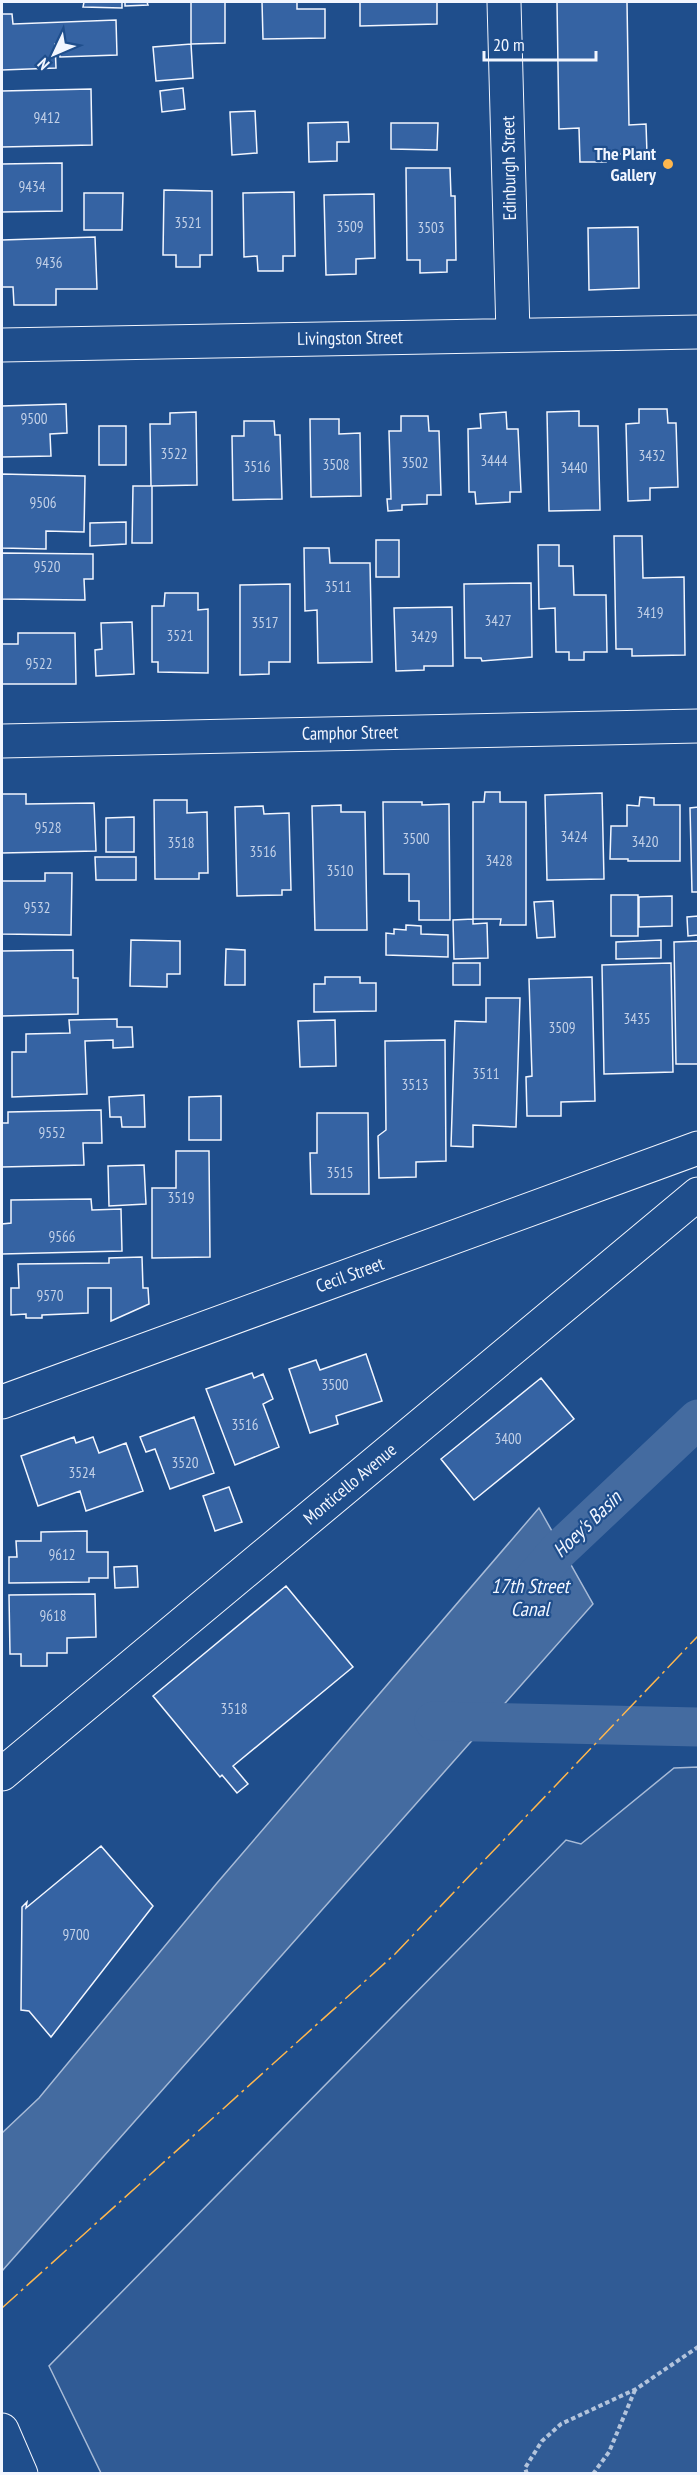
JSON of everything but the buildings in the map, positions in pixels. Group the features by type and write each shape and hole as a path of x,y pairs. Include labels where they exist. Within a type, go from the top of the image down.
{"street":[{"name":"Edinburgh Street","path":"504,2 513,334"},
{"name":"Livingston Street","path":"2,345 699,332"},
{"name":"Camphor Street","path":"2,741 699,726"},
{"name":"Cecil Street","path":"2,1402 699,1148"},
{"name":"Monticello Avenue","path":"2,1773 699,1194"},
{"path":"2,2430 21,2474"}],"path":[{"path":"527,2474 525,2468 542,2441 561,2424 636,2389 699,2347"},
{"path":"593,2474 609,2452 636,2389"}],"shaded area":[{"path":"698,1767 698,2473 101,2473 49,2366 566,1840 581,1844 674,1768"}],"water":[{"name":"17th Street Canal","path":"539,1508 593,1604 2,2271 2,2133 39,2098 217,1883"}],"waterway":[{"name":"Hoey's Basin","path":"526,1588 559,1550 698,1419"},
{"path":"434,1721 698,1727"}],"power":[{"path":"2,2308 395,1954 698,1636"}],"place":[{"name":"The Plant Gallery","path":"668,164"}]}
